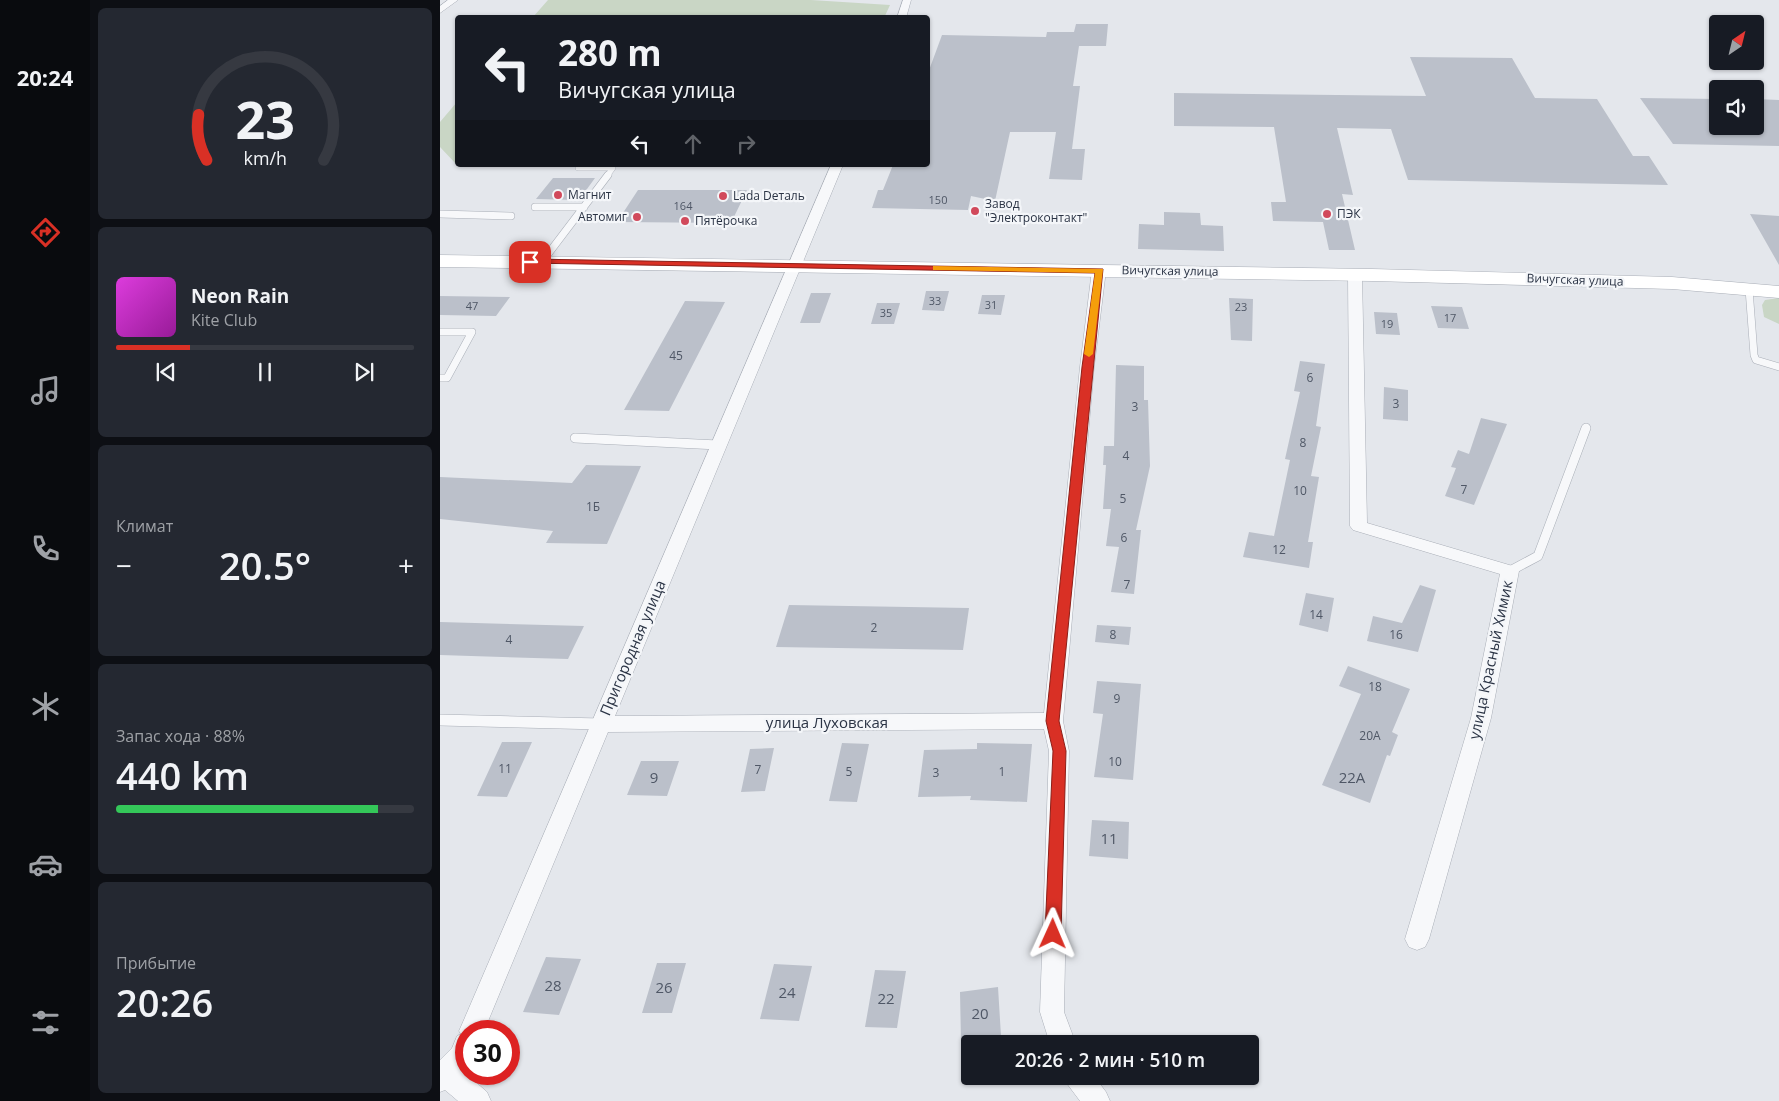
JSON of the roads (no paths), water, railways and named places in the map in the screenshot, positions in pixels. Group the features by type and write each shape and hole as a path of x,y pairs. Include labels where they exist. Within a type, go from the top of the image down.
{"main road":[{"name":"Вичугская улица","path":"440,261 1354,274 1564,279 1779,292"}],"street":[{"path":"440,10 454,0"},
{"path":"901,15 906,0"},
{"name":"Пригородная улица","path":"477,1020 836,167"},
{"path":"1060,1035 1052,1012 1053,914 1059,751 1053,721 1087,367 1100,270"},
{"name":"улица Красный Химик","path":"1354,274 1359,526 1510,571 1481,718 1417,939"},
{"name":"улица Луховская","path":"601,724 1053,721"},
{"path":"454,1063 478,1101"},
{"path":"1084,1085 1097,1101"}],"lane":[{"path":"542,262 613,168 578,168"},
{"path":"536,207 584,207"},
{"path":"440,214 511,216"},
{"path":"1749,289 1754,355 1756,360 1779,367"},
{"path":"440,332 472,332 446,378 440,378"},
{"path":"1510,571 1538,556 1586,428"},
{"path":"575,438 718,445"},
{"path":"440,720 601,724"}],"place":[{"name":"Магнит","path":"558,195"},
{"name":"Lada Dеталь","path":"723,196"},
{"name":"Завод \"Электроконтакт\"","path":"975,211"},
{"name":"ПЭК","path":"1327,214"},
{"name":"Автомиг","path":"637,217"},
{"name":"Пятёрочка","path":"685,221"}]}
